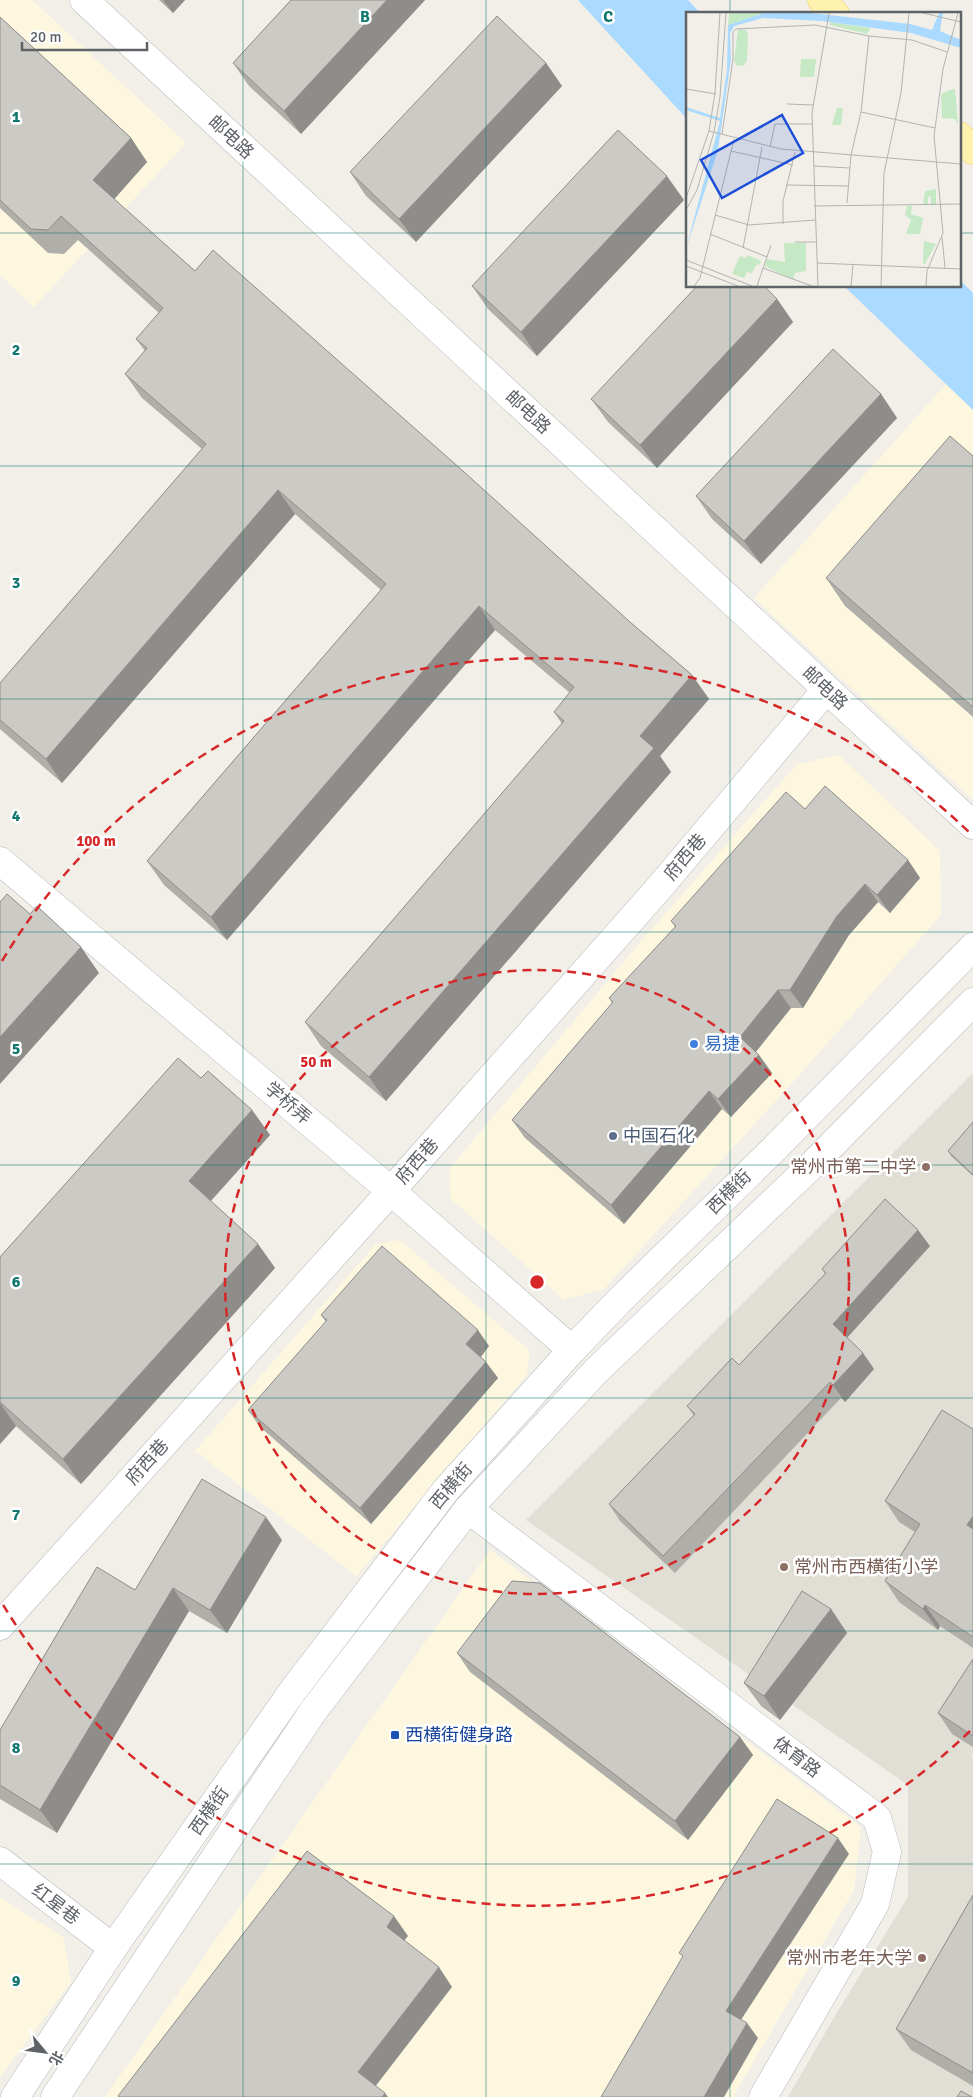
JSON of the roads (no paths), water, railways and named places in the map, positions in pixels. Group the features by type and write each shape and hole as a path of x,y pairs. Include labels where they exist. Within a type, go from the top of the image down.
{"main road":[{"path":"822,0 834,12"},
{"path":"960,137 973,150"}],"street":[{"name":"邮电路","path":"84,0 973,825"},
{"name":"府西巷","path":"0,1626 391,1191 658,888 826,690"},
{"name":"学桥弄","path":"0,861 391,1191 572,1350"},
{"name":"西横街","path":"15,2097 112,1948 292,1692 446,1490 572,1350 973,947"},
{"name":"西横街","path":"55,2097 314,1710 468,1509 596,1371 802,1174 973,1002"},
{"name":"体育路","path":"468,1509 877,1818 887,1852 876,1904 762,2097"},
{"name":"红星巷","path":"0,1861 112,1948"}],"water":[{"path":"578,0 688,0 699,12 686,12 686,118"},
{"path":"960,280 973,293 973,410 846,288 960,288"}],"place":[{"name":"易捷","path":"694,1044"},
{"name":"中国石化","path":"613,1136"},
{"name":"常州市第二中学","path":"926,1167"},
{"name":"常州市西横街小学","path":"784,1567"},
{"name":"西横街健身路","path":"395,1735"},
{"name":"常州市老年大学","path":"922,1958"}]}
